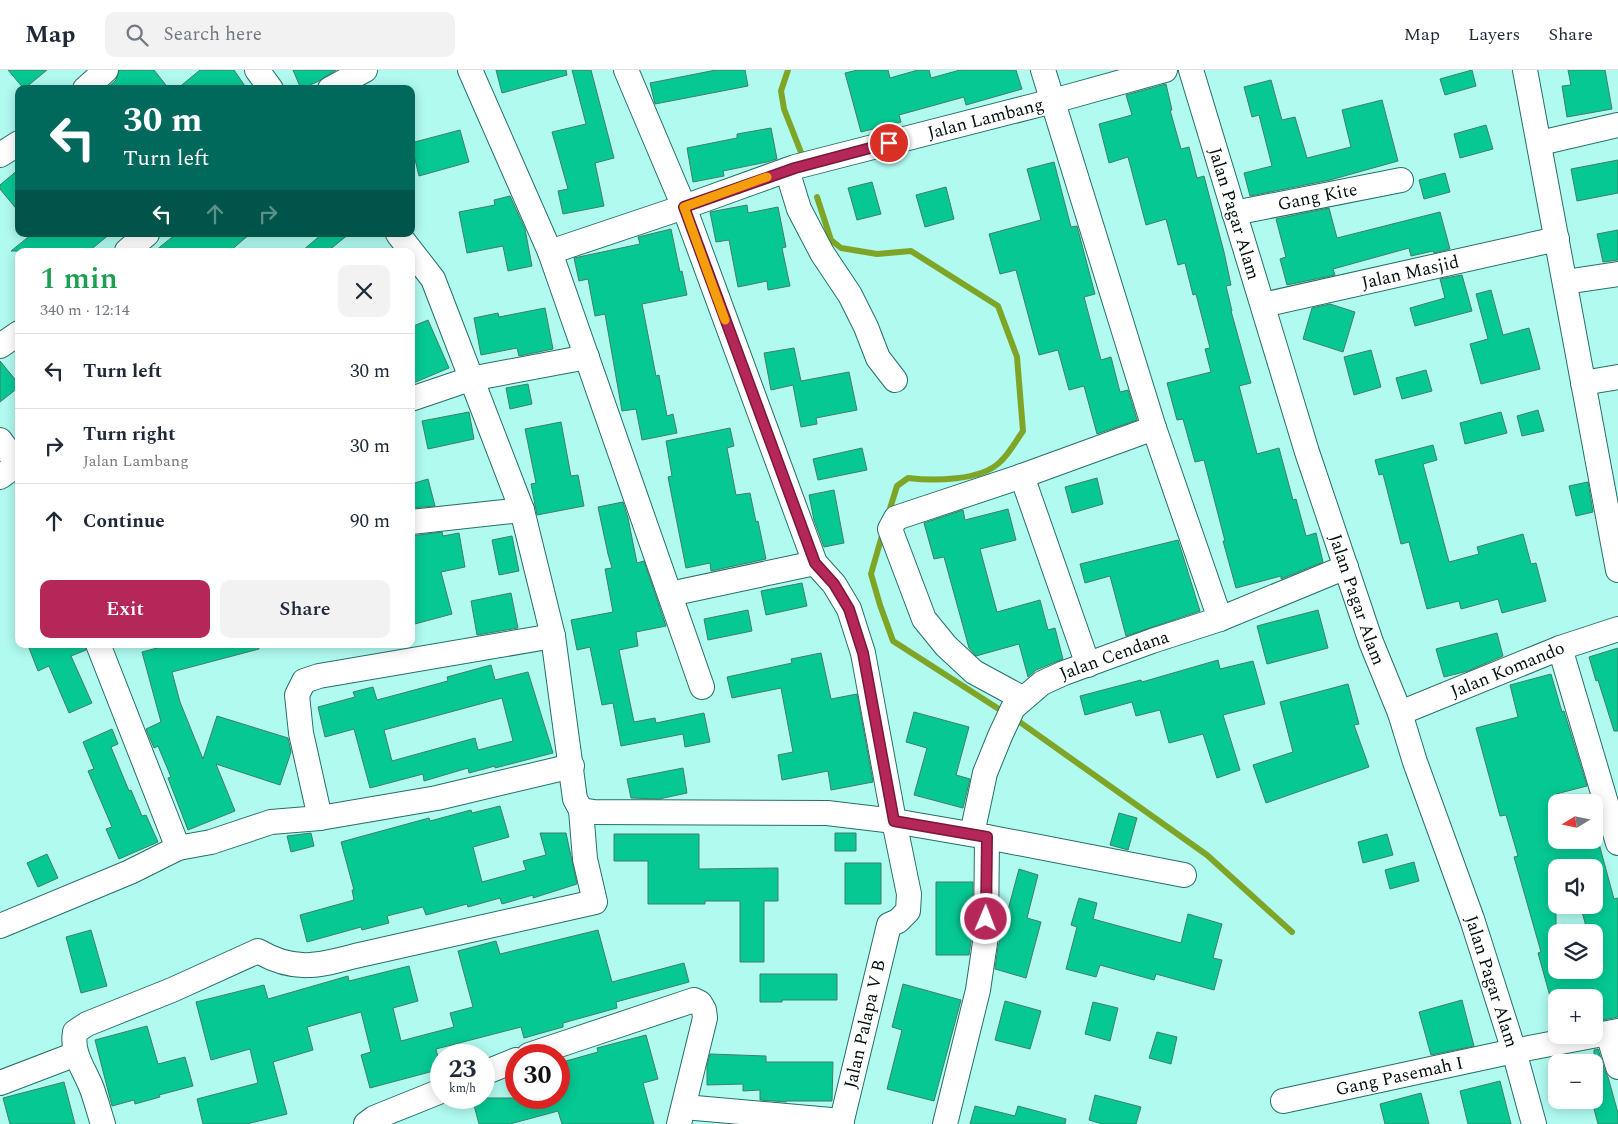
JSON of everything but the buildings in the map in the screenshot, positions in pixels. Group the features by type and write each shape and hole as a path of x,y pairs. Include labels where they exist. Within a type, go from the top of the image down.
{"street":[{"path":"89,85 106,70"},
{"path":"257,70 268,85"},
{"path":"337,85 365,70"},
{"path":"470,70 550,252 702,687"},
{"path":"626,70 684,207 815,563 834,584 849,609 863,653 894,821"},
{"path":"1043,70 1154,428 1220,619"},
{"name":"Jalan Lambang","path":"550,252 799,167 1165,70"},
{"name":"Jalan Pagar Alam","path":"1191,70 1307,452 1371,642 1400,713 1415,762 1472,919 1514,1051 1534,1124"},
{"path":"1525,70 1618,570"},
{"path":"1540,143 1618,125"},
{"path":"0,155 15,146"},
{"path":"799,167 799,209 822,253 850,295 866,327 878,358 895,380"},
{"name":"Gang Kite","path":"1234,213 1401,180"},
{"path":"131,248 143,237"},
{"path":"400,237 409,248"},
{"name":"Jalan Masjid","path":"1263,305 1557,239"},
{"path":"103,1124 92,1089 76,1054 73,1042 75,1032 87,1024 172,990 258,951 273,960 290,964 324,964 364,953 595,902 585,859 581,810 575,799 553,636 522,510 433,279 415,256"},
{"path":"1565,282 1618,274"},
{"path":"0,346 15,336"},
{"path":"415,398 470,379 587,357"},
{"path":"1583,383 1618,377"},
{"path":"1018,703 974,672 946,646 924,620 890,529 896,518 1022,476 1154,428"},
{"path":"0,440 12,469"},
{"path":"1022,476 1088,665"},
{"path":"415,522 522,510"},
{"path":"670,594 815,563"},
{"name":"Jalan Cendana","path":"945,1124 978,990 985,945 979,835 985,773 1000,736 1018,703 1042,683 1152,641 1220,619 1346,568"},
{"name":"Jalan Komando","path":"1400,713 1560,648 1618,629"},
{"path":"320,818 301,733 297,695 304,681 319,676 553,636"},
{"path":"100,648 178,848"},
{"path":"1560,648 1618,843"},
{"path":"0,926 130,872 178,848 211,842 271,822 320,818 437,798 572,766"},
{"path":"581,810 594,812 827,813 894,821 979,835 1184,875"},
{"name":"Jalan Palapa V B","path":"841,1123 889,925 898,921 908,911 909,894 894,821"},
{"path":"562,1044 694,1000 700,1003 704,1010 705,1018 681,1115 841,1123"},
{"path":"1613,1032 1618,1067"},
{"name":"Gang Pasemah I","path":"1283,1101 1514,1051 1613,1032"},
{"path":"0,1083 76,1054"},
{"path":"366,1124 374,1118 430,1095"}],"waterway":[{"path":"788,70 781,91 784,109 804,160"},
{"path":"817,197 831,240 841,248 877,254 911,251 998,306 1017,357 1023,431 1006,455 992,468 969,476 943,479 908,478 897,486 888,515"},
{"path":"883,532 871,574 893,641 1005,713"},
{"path":"1014,718 1207,855 1292,932"}],"slow traffic":[{"path":"725,320 684,207 767,177"}],"route":[{"path":"889,143 795,168 684,207 815,563 834,584 849,609 863,653 894,821 987,837 986,919"}]}
